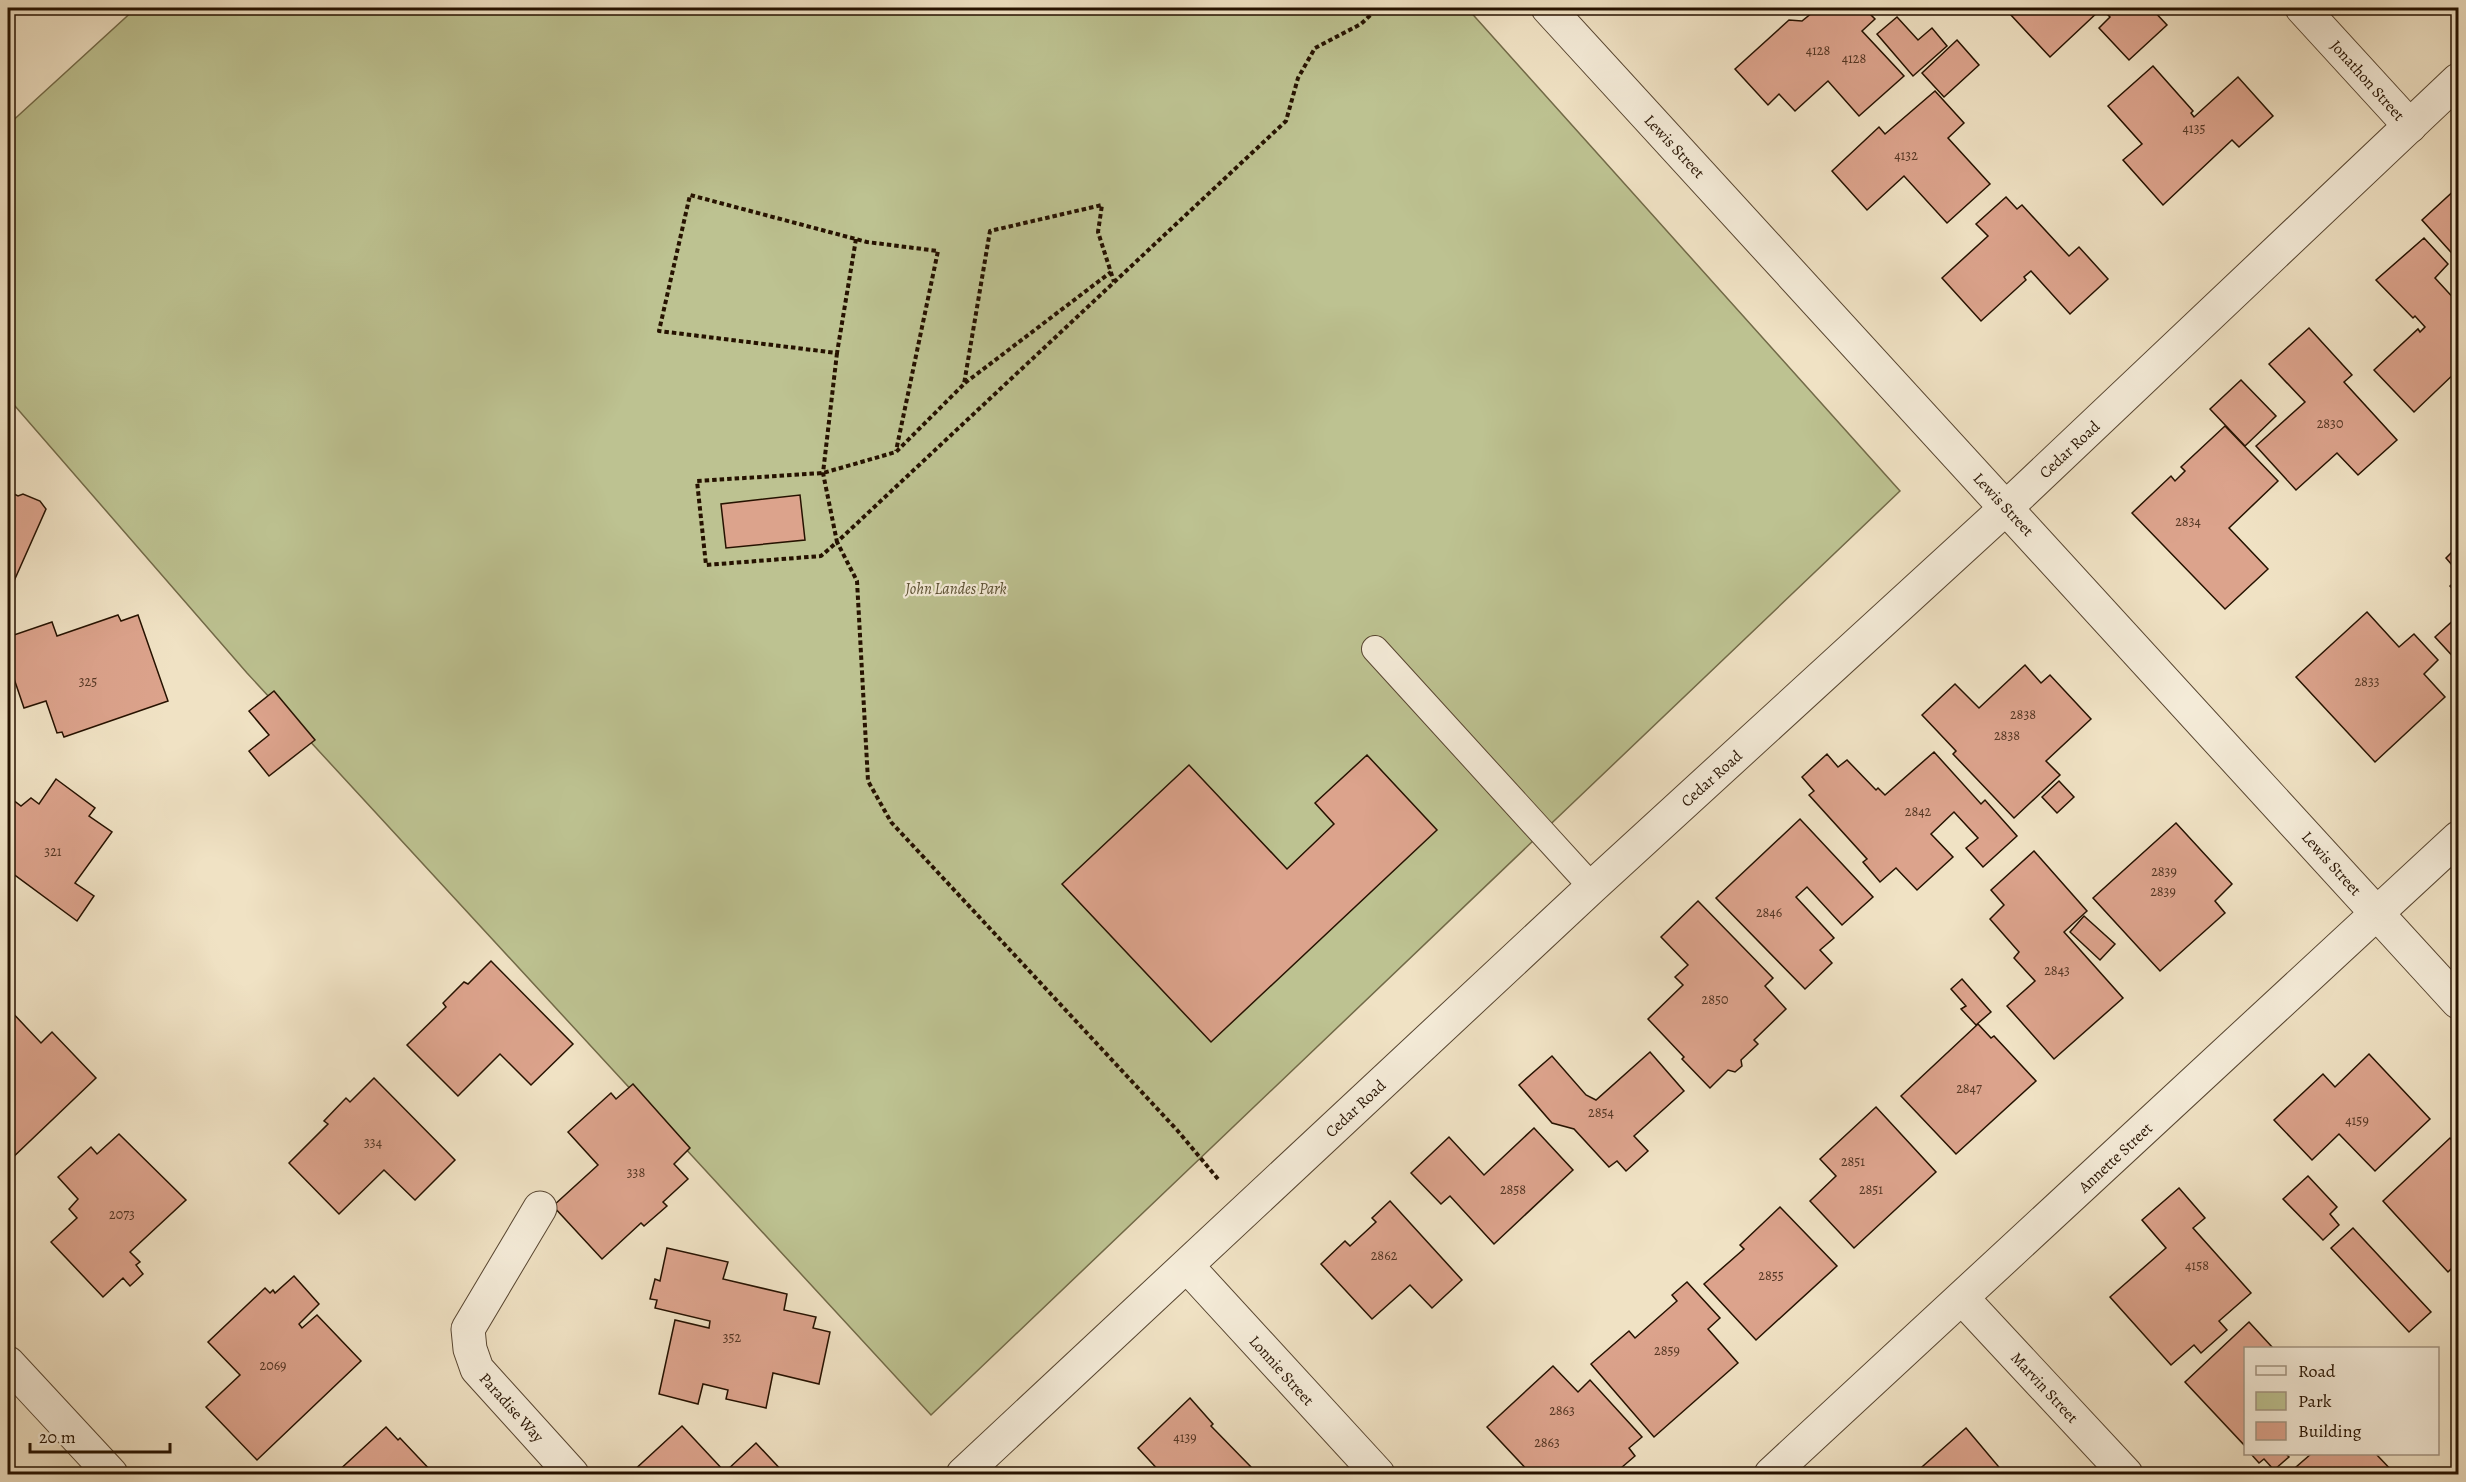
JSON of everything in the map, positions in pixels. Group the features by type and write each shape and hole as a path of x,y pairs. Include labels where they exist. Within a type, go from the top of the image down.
{"street":[{"name":"Lewis Street","path":"1548,8 2458,1002"},
{"name":"Jonathon Street","path":"2302,8 2410,126"},
{"name":"Cedar Road","path":"963,1474 1592,887 2007,507 2458,80"},
{"name":"Annette Street","path":"1771,1474 1963,1299 2458,838"},
{"name":"Paradise Way","path":"540,1208 468,1329 470,1349 477,1368 572,1474"},
{"name":"Lonnie Street","path":"1187,1266 1378,1474"},
{"name":"Marvin Street","path":"1963,1299 2126,1474"},
{"path":"8,1364 111,1474"}],"lane":[{"path":"1375,649 1592,887"}],"path":[{"path":"1111,272 964,384 896,452 823,473 697,481 706,565 820,556 837,542 1286,121 1298,78 1315,48 1361,24 1378,8"},
{"path":"837,353 659,331 690,195 856,239 938,251 896,452"},
{"path":"964,384 990,231 1102,205 1098,232 1114,282"},
{"path":"856,239 837,353 823,473 837,542 857,582 868,781 891,822 1177,1130 1245,1212"}],"green space":[{"name":"John Landes Park","path":"136,8 1467,8 1900,491 931,1415 247,673 8,398 8,125"}],"building":[{"path":"1818,8 1864,8 1875,19 1862,31 1904,76 1859,116 1828,81 1795,111 1779,94 1768,105 1735,69 1789,20 1802,21"},
{"path":"2016,8 2098,8 2100,10 2050,57 2010,14"},
{"path":"2101,8 2151,8 2167,25 2129,60 2099,28 2110,17"},
{"path":"1897,17 1918,40 1932,28 1947,46 1913,76 1877,34"},
{"path":"1957,40 1979,65 1944,97 1922,73"},
{"path":"2153,66 2193,111 2191,113 2194,117 2238,77 2273,116 2239,147 2232,140 2163,205 2123,160 2142,144 2108,106"},
{"path":"1935,91 1964,123 1948,138 1990,184 1947,223 1904,176 1867,210 1832,171 1879,127 1885,134"},
{"path":"2458,187 2458,260 2422,220"},
{"path":"2006,197 2017,209 2022,205 2069,256 2079,247 2108,279 2070,314 2031,271 2024,277 2026,280 1981,321 1942,278 1988,236 1976,224"},
{"path":"2424,238 2448,264 2435,278 2458,303 2458,370 2414,412 2374,370 2418,329 2420,332 2425,327 2415,316 2413,318 2376,280"},
{"path":"2309,328 2352,375 2344,382 2397,440 2358,475 2337,453 2296,490 2256,446 2305,402 2269,364"},
{"path":"2241,380 2276,416 2245,446 2210,409"},
{"path":"2225,426 2278,481 2229,528 2268,569 2225,609 2132,513 2171,476 2175,481 2185,471 2181,467"},
{"path":"8,491 40,501 46,509 14,581 8,578"},
{"path":"800,495 805,540 726,548 721,504"},
{"path":"2458,546 2458,572 2446,558"},
{"path":"2458,579 2458,595 2450,586"},
{"path":"2367,612 2399,647 2414,634 2438,660 2424,674 2445,697 2375,762 2296,677"},
{"path":"118,615 121,621 138,615 168,701 64,737 62,732 57,733 46,701 24,708 8,661 8,637 52,622 57,636"},
{"path":"2458,616 2458,662 2435,637"},
{"path":"2025,665 2041,683 2050,675 2091,719 2046,761 2060,775 2014,818 1953,754 1956,751 1922,715 1955,684 1979,708"},
{"path":"274,691 315,740 269,776 249,751 269,735 249,711"},
{"path":"1934,752 1981,804 1985,800 2017,836 1983,867 1966,848 1978,838 1954,812 1931,834 1953,857 1917,890 1896,868 1880,882 1863,862 1867,859 1809,795 1814,791 1802,777 1827,754 1838,767 1847,760 1876,790 1878,788 1885,795"},
{"path":"1367,755 1437,830 1211,1042 1062,884 1189,765 1287,869 1334,824 1315,803"},
{"path":"56,779 95,808 89,816 112,832 75,883 94,896 77,921 8,870 8,796 21,806 31,798 39,804"},
{"path":"2059,781 2074,797 2057,813 2042,797"},
{"path":"1800,819 1873,897 1842,925 1807,887 1796,897 1834,938 1820,950 1832,963 1805,989 1716,898"},
{"path":"2176,823 2232,884 2215,901 2225,913 2160,971 2093,898"},
{"path":"2034,851 2087,911 2064,932 2123,998 2054,1059 2007,1006 2035,981 2014,958 2019,952 1990,919 2004,905 1991,890"},
{"path":"1698,901 1773,978 1765,986 1786,1009 1754,1040 1758,1044 1741,1060 1742,1066 1735,1072 1728,1070 1710,1088 1648,1019 1683,985 1675,977 1688,965 1661,937"},
{"path":"2084,916 2115,944 2100,960 2070,932"},
{"path":"491,961 573,1044 531,1085 500,1054 458,1096 407,1045 446,1007 443,1003 464,982 468,984"},
{"path":"1962,979 1991,1012 1976,1025 1961,1009 1966,1006 1951,989"},
{"path":"8,1008 41,1043 52,1032 96,1078 8,1162"},
{"path":"1978,1024 1991,1038 1994,1036 2036,1081 1956,1154 1901,1096"},
{"path":"1650,1052 1684,1091 1634,1136 1648,1151 1626,1171 1617,1161 1609,1167 1574,1129 1552,1123 1519,1085 1552,1056 1586,1095 1596,1100"},
{"path":"2369,1054 2430,1119 2375,1171 2339,1134 2312,1160 2274,1120 2323,1074 2335,1087"},
{"path":"374,1078 455,1160 415,1200 384,1170 339,1214 289,1163 328,1124 324,1121 346,1098 350,1102"},
{"path":"633,1084 690,1148 674,1164 688,1179 663,1202 667,1206 644,1226 641,1223 602,1259 553,1206 598,1165 568,1132 611,1093 616,1099"},
{"path":"1876,1107 1936,1172 1854,1248 1810,1201 1836,1176 1820,1159"},
{"path":"1534,1128 1573,1170 1494,1244 1450,1196 1441,1204 1411,1173 1449,1137 1484,1175"},
{"path":"119,1134 186,1200 130,1252 140,1262 136,1265 143,1274 130,1286 123,1278 103,1297 51,1242 77,1218 69,1209 78,1199 58,1177 91,1147 97,1154"},
{"path":"2450,1138 2458,1147 2458,1262 2448,1272 2383,1201"},
{"path":"2308,1176 2337,1207 2330,1214 2339,1225 2323,1240 2283,1199"},
{"path":"2179,1188 2205,1218 2193,1228 2251,1293 2219,1321 2227,1330 2201,1353 2194,1345 2171,1365 2110,1297 2166,1248 2142,1220"},
{"path":"1390,1201 1462,1280 1432,1308 1410,1285 1372,1319 1321,1264 1345,1241 1350,1246 1376,1222 1372,1218"},
{"path":"1780,1207 1837,1266 1756,1340 1704,1284 1744,1249 1740,1245"},
{"path":"2353,1228 2431,1312 2409,1332 2331,1248"},
{"path":"667,1248 728,1262 723,1279 787,1294 784,1310 816,1317 813,1328 830,1332 819,1384 773,1373 766,1408 726,1399 728,1390 703,1384 698,1404 659,1394 675,1320 709,1328 710,1321 655,1308 657,1300 650,1299 655,1279 660,1281"},
{"path":"294,1276 319,1304 299,1324 302,1328 317,1315 361,1361 257,1460 206,1407 240,1375 208,1342 265,1288 270,1293 273,1290 275,1293"},
{"path":"1687,1282 1720,1318 1708,1329 1738,1363 1654,1437 1591,1364 1629,1331 1635,1338 1677,1301 1672,1295"},
{"path":"2249,1322 2272,1347 2244,1347 2244,1445 2185,1382"},
{"path":"1553,1366 1578,1392 1590,1380 1642,1437 1629,1448 1635,1456 1614,1474 1531,1474 1487,1427"},
{"path":"1190,1398 1213,1424 1211,1426 1252,1468 1246,1474 1162,1474 1138,1448"},
{"path":"682,1426 725,1472 756,1443 785,1474 630,1474"},
{"path":"386,1427 398,1440 400,1438 434,1474 335,1474"},
{"path":"1966,1428 2003,1472 2005,1470 2009,1474 1914,1474"},
{"path":"2252,1455 2287,1455 2289,1457 2274,1470 2264,1459 2259,1463"},
{"path":"2310,1455 2377,1455 2395,1474 2288,1474"}]}
